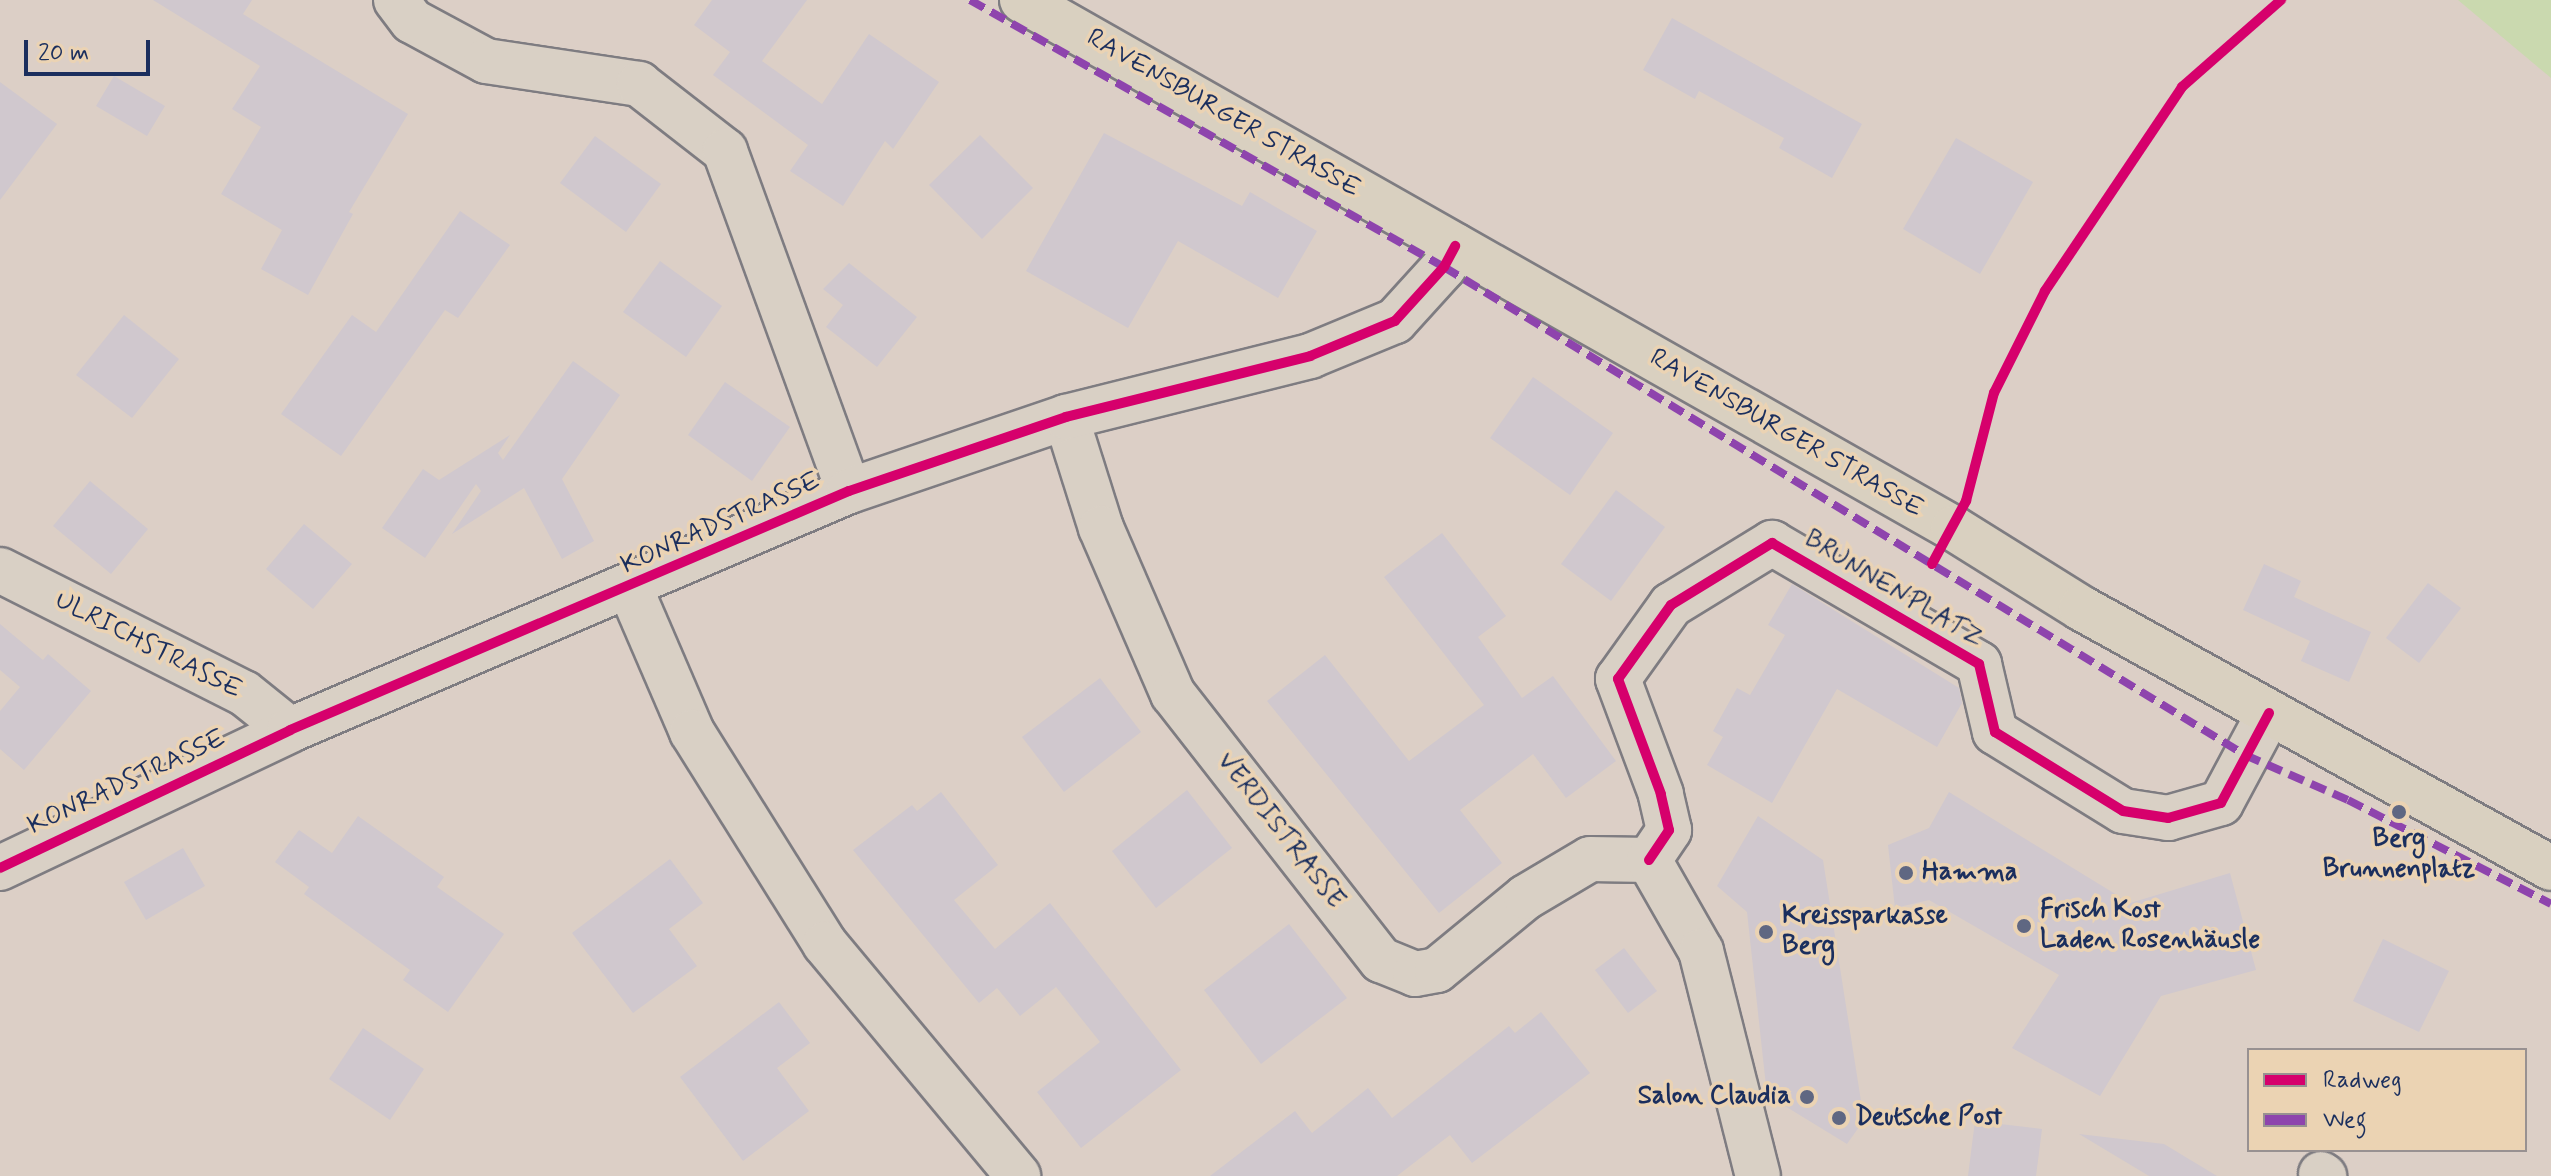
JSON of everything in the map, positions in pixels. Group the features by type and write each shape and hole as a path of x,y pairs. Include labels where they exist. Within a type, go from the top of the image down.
{"main road":[{"name":"RAVENSBURGER STRASSE","path":"1022,0 2269,713 2551,868"}],"street":[{"path":"396,0 412,21 486,61 639,84 725,151 849,491"},
{"name":"KONRADSTRASSE","path":"0,868 290,730 630,588 849,491 1066,417 1310,356 1395,321 1444,267 1455,246"},
{"name":"VERDISTRASSE","path":"1066,417 1101,528 1173,694 1381,960 1415,974 1437,970 1526,897 1590,859 1649,860"},
{"name":"BRUNNENPLATZ","path":"1649,860 1669,830 1661,794 1618,679 1671,605 1772,543 1979,664 1995,732 2123,811 2168,818 2221,803 2269,713"},
{"name":"ULRICHSTRASSE","path":"0,570 244,693 290,730"},
{"path":"630,588 692,732 825,944 1018,1176"},
{"path":"1649,860 1701,951 1758,1176"}],"green space":[{"path":"2458,0 2551,0 2551,78"}],"building":[{"path":"153,0 252,0 243,14 408,114 349,212 353,214 308,295 261,269 282,230 221,194 261,127 232,109 260,66"},
{"path":"712,0 807,0 762,61 822,104 869,34 939,82 893,149 885,141 843,206 790,171 808,145 713,75 730,52 694,25"},
{"path":"1672,18 1862,124 1832,178 1779,148 1784,138 1699,91 1695,99 1643,70"},
{"path":"114,76 165,106 147,136 96,106"},
{"path":"0,82 57,124 0,200"},
{"path":"1104,133 1242,206 1250,192 1317,231 1278,298 1178,241 1128,328 1026,271"},
{"path":"980,135 1033,188 982,239 929,185"},
{"path":"595,136 661,184 626,232 560,183"},
{"path":"1956,138 2033,182 1980,274 1903,229"},
{"path":"460,211 510,245 458,318 445,310 341,456 281,414 352,315 376,332"},
{"path":"660,261 722,306 686,357 623,312"},
{"path":"849,263 917,317 877,367 826,327 843,305 823,289"},
{"path":"124,315 179,359 132,418 76,375"},
{"path":"573,361 620,395 562,479 594,541 562,559 524,488 452,534 481,491 476,484 425,558 382,528 423,469 439,480 510,435 498,453 503,460"},
{"path":"1533,377 1613,433 1570,495 1490,438"},
{"path":"725,382 790,427 752,481 688,435"},
{"path":"90,481 148,529 111,574 53,526"},
{"path":"1616,490 1665,527 1611,601 1561,564"},
{"path":"304,524 352,564 313,609 266,569"},
{"path":"1442,533 1506,616 1478,637 1522,698 1553,676 1616,761 1566,798 1533,754 1460,810 1502,863 1439,913 1267,701 1325,655 1409,761 1484,705 1384,577"},
{"path":"2264,564 2301,581 2294,597 2371,632 2349,682 2301,661 2310,641 2243,610"},
{"path":"2428,583 2461,608 2419,663 2386,638"},
{"path":"1792,584 1959,688 1962,703 1937,747 1837,689 1772,803 1707,765 1723,737 1713,731 1737,688 1750,695 1785,635 1768,625"},
{"path":"0,624 43,660 48,654 91,691 24,770 0,749 0,711 20,687 0,670"},
{"path":"1100,678 1141,732 1064,792 1022,737"},
{"path":"1187,790 1232,848 1156,908 1112,851"},
{"path":"941,792 998,865 954,900 995,949 1050,903 1181,1070 1081,1148 1037,1092 1100,1042 1056,987 1020,1016 997,988 979,1003 853,850 912,805 917,811"},
{"path":"1949,792 2130,903 2230,873 2256,970 2161,996 2100,1096 2012,1048 2059,975 1929,900 1895,908 1888,845 1929,828"},
{"path":"358,816 444,877 437,887 504,934 448,1012 403,980 410,970 304,894 309,887 275,862 299,830 332,853"},
{"path":"1758,816 1823,860 1864,1120 1847,1144 1767,1095 1747,912 1717,886"},
{"path":"183,848 205,886 146,920 124,882"},
{"path":"670,859 703,903 669,929 697,966 633,1013 572,933"},
{"path":"1289,924 1347,998 1261,1064 1204,990"},
{"path":"2383,939 2449,971 2419,1032 2353,1001"},
{"path":"1624,948 1657,991 1628,1013 1595,970"},
{"path":"779,1002 810,1043 777,1068 809,1111 743,1161 680,1077"},
{"path":"1541,1012 1590,1073 1472,1163 1450,1135 1397,1176 1210,1176 1295,1111 1312,1133 1368,1088 1392,1118 1509,1026 1515,1033"},
{"path":"363,1028 424,1069 390,1120 329,1079"},
{"path":"1975,1121 2042,1129 2036,1176 1968,1176"},
{"path":"2079,1134 2164,1144 2217,1176 2149,1176"}],"marked path":[{"path":"970,0 1444,267 2245,755 2348,800 2551,904"}],"cycle path":[{"path":"1932,564 1966,501 1994,393 2045,291 2182,87 2281,0"},
{"path":"0,868 290,730 849,491 1066,417 1310,356 1395,321 1444,267 1455,246"},
{"path":"1649,860 1669,830 1661,794 1618,679 1671,605 1772,543 1979,664 1995,732 2123,811 2168,818 2221,803 2269,713"}],"place":[{"name":"Berg Brunnenplatz","path":"2399,812"},
{"name":"Hamma","path":"1906,873"},
{"name":"Frisch Kost Laden Rosenhäusle","path":"2024,926"},
{"name":"Kreissparkasse Berg","path":"1766,932"},
{"name":"Salon Claudia","path":"1807,1097"},
{"name":"Deutsche Post","path":"1839,1118"}]}
